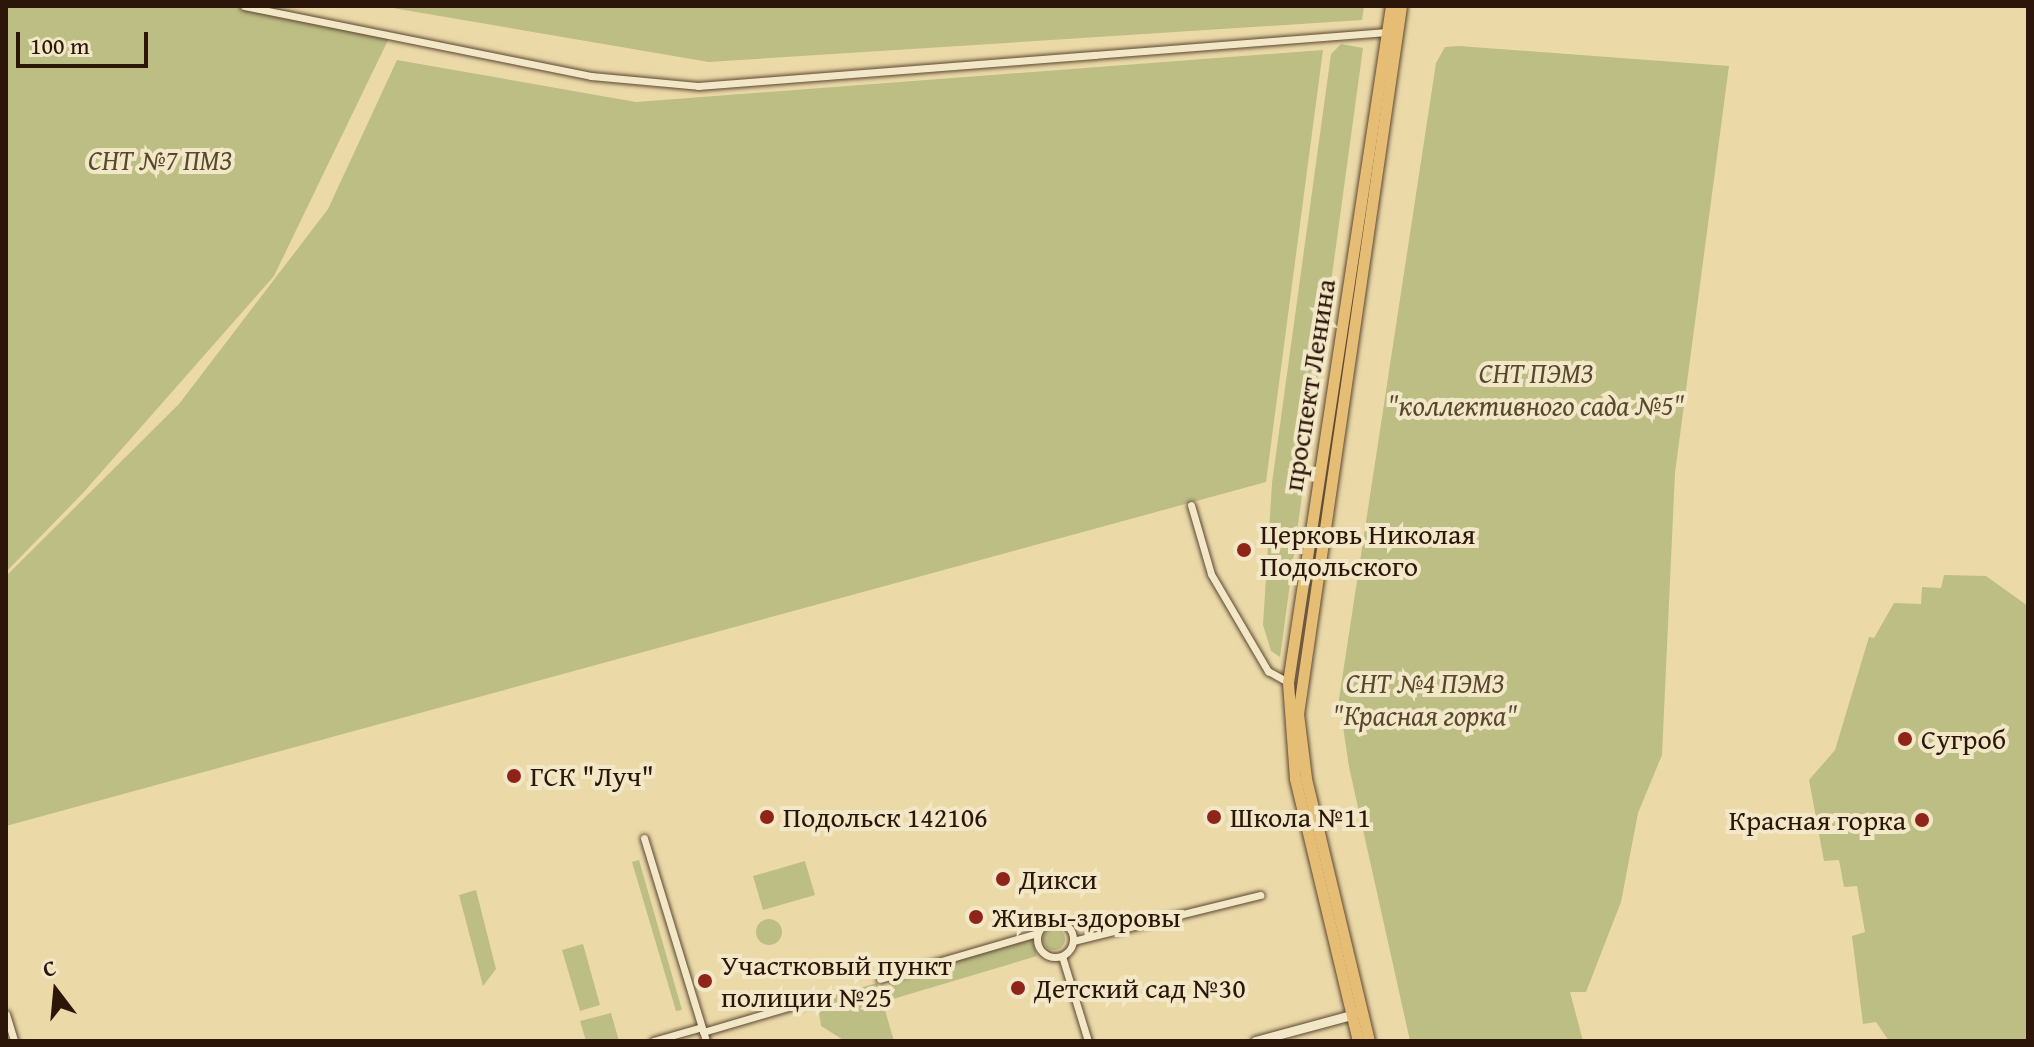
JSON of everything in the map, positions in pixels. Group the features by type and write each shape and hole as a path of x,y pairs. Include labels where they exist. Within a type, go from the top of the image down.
{"main road":[{"path":"1393,16 1401,6"},
{"name":"проспект Ленина","path":"1369,1041 1357,1013 1295,778 1288,682 1387,32 1393,16"},
{"name":"проспект Ленина","path":"1358,1041 1357,1013 1306,778 1298,714 1393,16"}],"street":[{"path":"244,6 591,76 698,86 1387,32"},
{"path":"1191,505 1211,574 1268,671 1288,682"},
{"path":"644,838 703,1034"},
{"path":"1062,956 1073,941 1260,895"},
{"path":"880,979 1037,933 1050,921 1061,922 1073,941"},
{"path":"1037,933 1045,954 1062,956"},
{"path":"1062,956 1088,1041"},
{"path":"653,1041 703,1034 812,1000"},
{"path":"1255,1041 1357,1013"},
{"path":"6,1014 14,1041"}],"green space":[{"name":"СНТ №7 ПМЗ","path":"6,6 263,6 391,34 274,276 83,493 6,572"},
{"path":"381,6 1364,6 1362,20 709,62"},
{"path":"1341,44 1363,48 1280,657 1271,651 1263,625 1272,483 1331,54"},
{"name":"СНТ ПЭМЗ \"коллективного сада №5\"","path":"1445,47 1729,66 1675,473 1662,755 1638,813 1621,902 1586,992 1570,992 1583,1041 1410,1041 1349,767 1339,699 1436,63"},
{"path":"1323,50 1266,482 6,826 6,576 179,404 328,209 397,60 636,102"},
{"name":"Красная горка","path":"1944,575 1986,576 2028,606 2028,1041 1889,1041 1876,1022 1863,1024 1852,936 1865,932 1857,886 1844,887 1839,860 1824,861 1809,780 1835,750 1869,637 1874,638 1894,603 1921,604 1922,587 1941,588"},
{"path":"639,860 682,1010 676,1011 632,862"},
{"path":"805,861 815,895 763,910 753,876"},
{"path":"476,890 496,969 483,986 459,895"},
{"path":"769,919 778,923 782,932 778,941 769,945 760,941 756,932 760,923"},
{"path":"1054,928 1062,931 1065,939 1062,947 1054,950 1046,947 1043,939 1046,931"},
{"path":"1032,938 1037,956 893,999 888,981"},
{"path":"583,944 600,1005 580,1011 562,950"},
{"path":"877,983 894,1041 845,1041 821,1026 817,1000"},
{"path":"611,1013 619,1041 586,1041 580,1021"}],"place":[{"name":"Церковь Николая Подольского","path":"1244,550"},
{"name":"Сугроб","path":"1905,739"},
{"name":"ГСК \"Луч\"","path":"514,776"},
{"name":"Подольск 142106","path":"767,817"},
{"name":"Школа №11","path":"1214,817"},
{"name":"Красная горка","path":"1922,820"},
{"name":"Дикси","path":"1003,879"},
{"name":"Живы-здоровы","path":"976,917"},
{"name":"Участковый пункт полиции №25","path":"705,981"},
{"name":"Детский сад №30","path":"1018,988"}],"park label":[{"name":"СНТ №4 ПЭМЗ \"Красная горка\"","path":"1425,699"}]}
